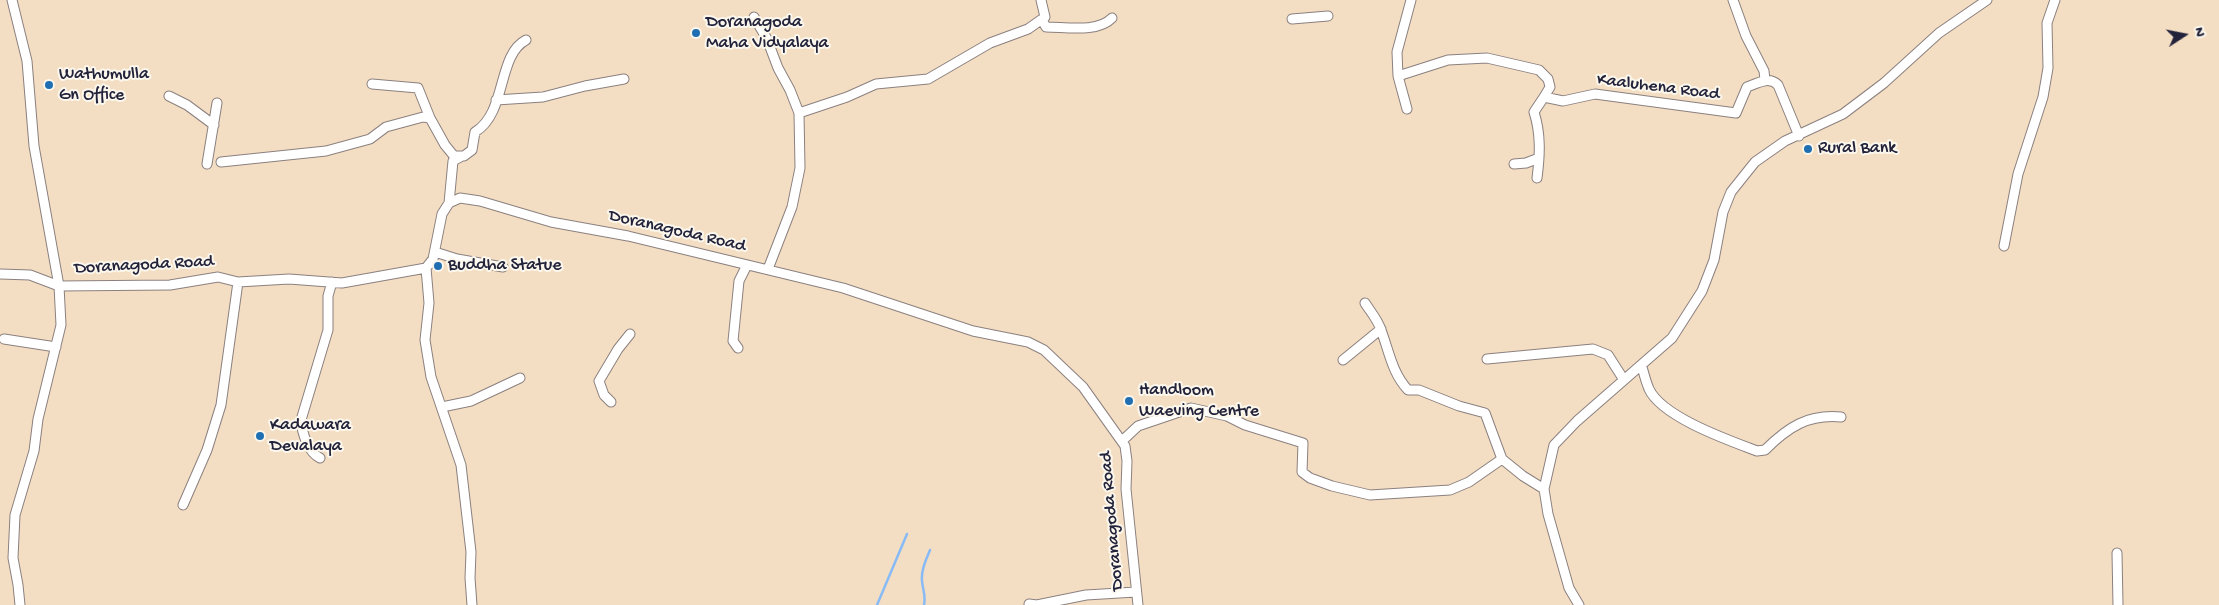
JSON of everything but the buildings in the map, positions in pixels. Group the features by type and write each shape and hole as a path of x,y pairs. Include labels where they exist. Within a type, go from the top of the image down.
{"street":[{"path":"12,0 27,61 34,146 59,286 60,325 38,419 34,451 15,515 13,558 20,605"},
{"path":"799,113 847,97 876,84 928,79 990,43 1028,29 1042,20 1045,17 1041,0"},
{"path":"1407,109 1398,76 1397,52 1411,0"},
{"path":"1733,0 1746,36 1764,71 1765,80 1774,80 1778,85 1799,136"},
{"path":"1579,605 1569,588 1548,514 1544,488 1554,445 1578,421 1672,338 1702,291 1714,260 1723,212 1731,192 1755,162 1785,141 1843,114 1884,83 1939,33 1987,0"},
{"path":"2004,246 2018,174 2043,97 2048,68 2047,23 2055,0"},
{"path":"1292,19 1328,16"},
{"path":"754,18 767,39 799,113 800,168 794,199 768,269"},
{"path":"1042,20 1046,27 1081,28 1106,24 1112,18"},
{"path":"472,605 471,552 461,465 431,377 426,340 429,303 426,268 433,259 442,214 448,203 454,161 472,150 475,132 482,128 495,110 496,100 510,60 520,43 526,40"},
{"path":"1398,76 1448,60 1487,58 1539,70 1548,79 1550,87 1534,112 1538,125 1539,158 1537,178"},
{"path":"496,100 543,97 585,86 624,79"},
{"name":"Kaaluhena Road","path":"1544,97 1563,101 1595,94 1736,114 1747,87 1765,80"},
{"path":"372,84 418,88 430,118 445,145 454,156 464,156"},
{"path":"169,96 187,105 214,125"},
{"path":"207,164 217,104"},
{"path":"221,162 326,151 370,139 386,127 423,116 430,118"},
{"path":"1514,164 1526,163 1539,158"},
{"name":"Doranagoda Road","path":"448,203 460,198 480,201 552,222 628,236 768,269 843,288 974,331 1028,342 1044,350 1083,387 1125,446 1127,461 1126,489 1138,605"},
{"path":"435,252 457,259 503,267"},
{"path":"738,348 733,341 739,281 747,265"},
{"name":"Doranagoda Road","path":"59,286 170,285 218,277 238,282 288,279 342,283 426,268"},
{"path":"0,274 30,275 59,286"},
{"path":"183,505 207,450 221,406 238,282"},
{"path":"320,458 314,455 302,431 301,420 328,330 328,296 332,282"},
{"path":"1365,303 1381,328 1388,356 1402,383 1408,390 1419,390 1459,406 1485,413 1502,458 1523,476 1544,488"},
{"path":"1343,360 1381,328"},
{"path":"612,402 604,395 599,382 618,349 630,334"},
{"path":"4,339 56,347"},
{"path":"1486,359 1593,349 1608,354 1624,380"},
{"path":"1642,366 1649,390 1663,405 1701,429 1757,450 1765,450 1779,436 1811,418 1823,416 1841,417"},
{"path":"442,407 471,401 520,378"},
{"path":"1122,441 1138,426 1190,408 1227,416 1245,425 1303,443 1302,472 1310,478 1332,486 1370,495 1450,490 1469,482 1502,458"},
{"path":"2117,553 2118,605"},
{"path":"1029,604 1036,605 1086,595 1136,592"}],"waterway":[{"path":"877,605 907,534"},
{"path":"924,605 922,573 930,550"}],"place":[{"name":"Doranagoda Maha Vidyalaya","path":"696,33"},
{"name":"Wathumulla Gn Office","path":"49,85"},
{"name":"Rural Bank","path":"1808,149"},
{"name":"Buddha Statue","path":"438,266"},
{"name":"Handloom Waeving Centre","path":"1129,401"},
{"name":"Kadawara Devalaya","path":"260,436"}]}
